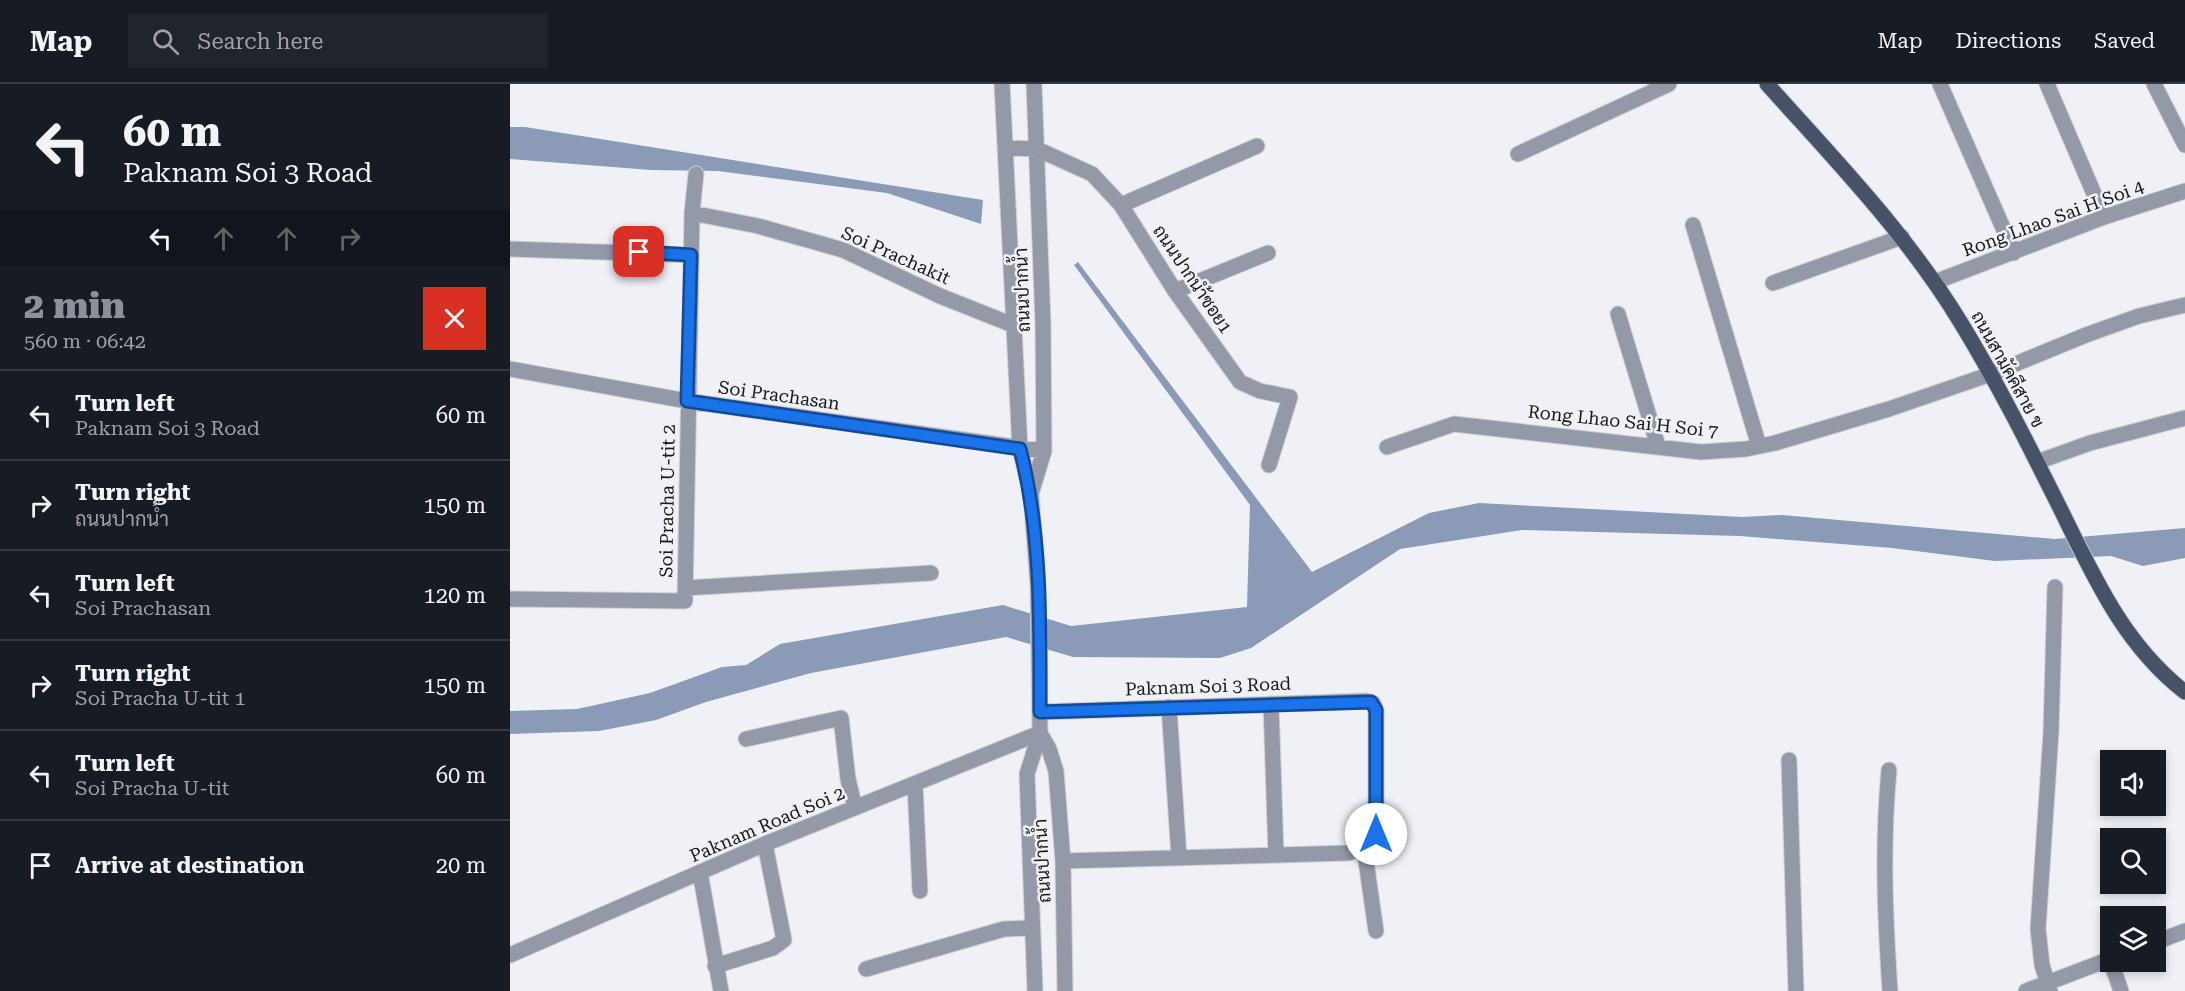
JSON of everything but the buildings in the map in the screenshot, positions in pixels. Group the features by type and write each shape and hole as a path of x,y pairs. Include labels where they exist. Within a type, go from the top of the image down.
{"main road":[{"name":"ถนนสามัคคีสาย ข","path":"1767,84 1902,237 1935,282 1991,374 2092,571 2127,633 2157,669 2185,692"}],"street":[{"name":"ถนนปากน้ำ","path":"1002,84 1020,449 1031,494 1038,586 1040,733 1027,774 1035,991"},
{"name":"ถนนปากน้ำ","path":"1031,494 1044,451 1034,84"},
{"path":"1518,154 1669,84"},
{"path":"1940,84 2014,254"},
{"path":"2048,84 2104,218"},
{"path":"2154,84 2185,145"},
{"path":"1121,206 1257,146"},
{"name":"ถนนปากนำ้ซอย1","path":"1005,148 1037,149 1092,174 1121,206 1175,291 1240,382 1260,391 1290,397 1269,465"},
{"name":"Soi Pracha U-tit 2","path":"686,595 687,401 692,213 696,174"},
{"name":"Rong Lhao Sai H Soi 4","path":"1935,282 2104,218 2185,191"},
{"name":"Soi Prachakit","path":"692,213 758,226 843,250 940,296 1013,325"},
{"path":"1693,225 1760,446"},
{"path":"1773,283 1902,237"},
{"path":"510,249 691,255"},
{"path":"1175,291 1268,253"},
{"name":"Rong Lhao Sai H Soi 7","path":"1387,447 1454,424 1701,452 1760,446 1829,428 1991,374 2139,316 2185,305"},
{"path":"1618,314 1658,446"},
{"name":"Soi Prachasan","path":"510,369 687,401 1044,451"},
{"path":"2037,462 2090,443 2185,417"},
{"path":"510,599 686,595 931,573"},
{"path":"2049,987 2040,953 2038,929 2051,732 2055,587"},
{"name":"Paknam Soi 3 Road","path":"1040,712 1366,701 1374,706 1376,834 1364,847"},
{"path":"1271,704 1276,855"},
{"path":"1169,707 1179,857"},
{"path":"746,739 841,718 848,779 855,808"},
{"name":"ถนนปากน้ำ","path":"1040,733 1049,749 1056,771 1063,861 1065,991"},
{"name":"Paknam Road Soi 2","path":"510,955 765,844 1040,733"},
{"path":"1789,760 1796,991"},
{"path":"1889,770 1884,830 1884,896 1890,991"},
{"path":"915,784 920,891"},
{"path":"715,966 773,948 784,940 765,844"},
{"path":"1063,861 1348,853 1364,847 1376,931"},
{"path":"700,872 721,991"},
{"path":"866,969 1004,929 1032,928"},
{"path":"2166,938 2185,931"},
{"path":"2026,991 2049,987 2100,965"},
{"path":"2115,972 2121,991"}],"water":[{"path":"510,127 525,127 983,200 981,224 887,193 718,171 651,170 510,159"},
{"path":"1078,262 1312,572 1429,513 1479,503 1742,517 1782,515 2055,539 2185,528 2185,558 2143,566 2111,556 1995,561 1892,548 1740,536 1522,530 1400,549 1251,648 1220,658 1073,657 1006,637 811,673 706,702 656,720 599,731 510,734 510,711 577,709 650,693 722,667 746,665 780,644 1003,605 1071,626 1247,607 1250,505 1074,265"}],"route":[{"path":"639,252 691,255 687,401 1020,449 1031,494 1038,586 1040,712 1371,702 1376,710 1376,834"}]}
